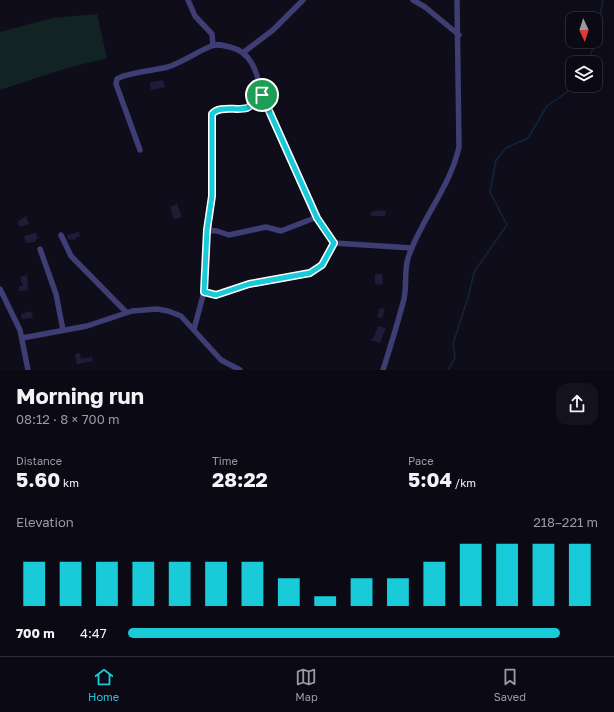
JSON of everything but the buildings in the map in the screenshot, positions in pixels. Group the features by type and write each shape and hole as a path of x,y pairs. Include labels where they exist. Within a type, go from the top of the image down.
{"street":[{"path":"188,0 195,16 212,34 213,45"},
{"path":"244,52 273,30 303,0"},
{"path":"413,0 425,7 459,35"},
{"path":"383,370 404,302 406,266 412,248 450,177 457,158 460,135 459,35 457,0"},
{"path":"140,150 116,84 117,79 128,75 178,64 213,45 229,47 244,52 254,67 261,87 262,95 317,218 334,243"},
{"path":"194,329 204,292 207,230 212,196 212,114 217,110 246,108 262,95"},
{"path":"207,230 218,231 229,235 266,227 281,231 317,218"},
{"path":"62,235 71,256 126,312"},
{"path":"334,243 412,248"},
{"path":"204,292 216,295 249,284 310,273 322,265 334,243"},
{"path":"40,249 56,294 63,330"},
{"path":"0,289 22,338 28,370"},
{"path":"22,338 98,323 126,312 146,308 168,310 181,316 221,360 240,370"}],"shaded area":[{"path":"97,14 107,58 64,69 0,90 0,32 53,18"}],"waterway":[{"path":"590,56 594,46 603,0"},
{"path":"448,370 455,358 453,344 469,294 474,272 507,225 490,192 496,160 506,148 528,138 547,106 567,92"}],"route":[{"path":"262,95 264,103 317,218 334,243 322,265 317,270 310,273 301,276 249,284 222,294 208,294 204,292 207,230 212,196 212,114 217,110 246,108 259,99 262,95"}]}
